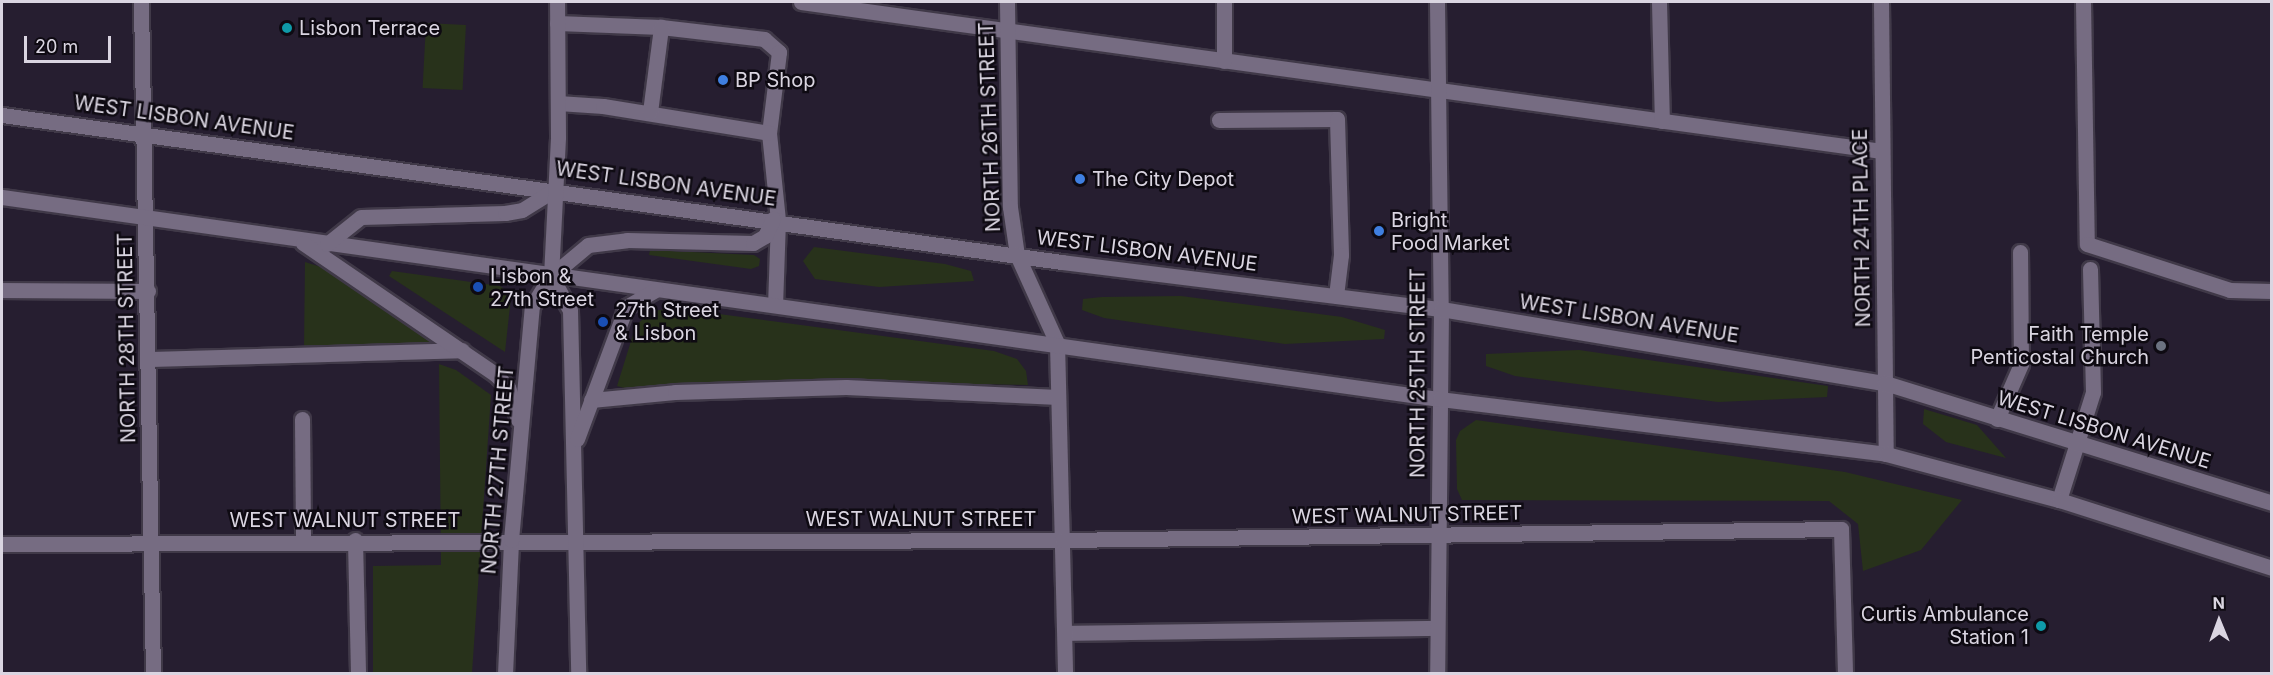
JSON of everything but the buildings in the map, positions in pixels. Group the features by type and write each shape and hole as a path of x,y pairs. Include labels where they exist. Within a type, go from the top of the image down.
{"main road":[{"name":"NORTH 28TH STREET","path":"141,2 146,134 153,674"},
{"name":"NORTH 27TH STREET","path":"505,674 511,540 522,440 532,306 551,276 558,103 557,2"},
{"path":"801,2 1882,151"},
{"name":"NORTH 26TH STREET","path":"1007,2 1010,207 1017,255 1057,343 1065,674"},
{"path":"1224,2 1224,61"},
{"name":"NORTH 25TH STREET","path":"1437,2 1441,309 1437,674"},
{"path":"1659,2 1662,120"},
{"name":"NORTH 24TH PLACE","path":"1881,2 1886,454"},
{"path":"2083,2 2087,244 2230,290 2271,291"},
{"path":"557,23 661,27 764,39 779,52 769,133 776,220 775,305"},
{"path":"650,112 661,27"},
{"path":"558,103 650,112 769,133"},
{"name":"WEST LISBON AVENUE","path":"2,115 555,189 1017,255 1441,309 1885,383 2077,445 2271,503"},
{"path":"1219,120 1337,119 1341,255 1336,296"},
{"path":"327,244 346,225 361,218 505,213 522,210 555,189"},
{"path":"2,196 146,220 1057,343 1440,399 1886,454 2059,500 2271,568"},
{"path":"551,276 588,244 627,240 753,243 765,236 776,220"},
{"path":"301,241 462,350 508,387 515,402 522,440"},
{"path":"1997,419 2021,364 2020,252"},
{"path":"2059,500 2093,392 2090,269"},
{"path":"551,276 570,310 578,674"},
{"path":"2,290 148,291"},
{"path":"574,447 627,308 655,290"},
{"path":"149,358 462,350"},
{"path":"591,400 675,392 846,387 1058,397"},
{"path":"302,419 303,540"},
{"name":"WEST WALNUT STREET","path":"2,544 303,540 1062,540 1841,529 1845,674"},
{"path":"355,540 358,674"},
{"path":"1065,633 1437,628"}],"green space":[{"path":"426,23 466,25 463,90 423,88"},
{"path":"814,247 945,264 971,271 974,281 879,287 815,279 803,261"},
{"path":"650,250 754,255 760,259 759,266 751,269 649,255"},
{"path":"305,262 324,268 432,341 418,346 304,348"},
{"path":"392,271 500,286 507,291 511,297 505,352 389,276"},
{"path":"1181,296 1342,317 1385,330 1384,339 1285,344 1104,318 1082,310 1083,299"},
{"path":"674,308 994,351 1017,359 1026,371 1028,385 846,382 632,390 617,386 636,325 653,311"},
{"path":"1579,350 1828,386 1827,397 1718,402 1515,376 1486,366 1486,354"},
{"path":"439,364 456,370 491,395 472,673 373,673 373,566 441,565"},
{"path":"1924,409 1977,425 2006,458 1946,442 1923,424"},
{"path":"1476,420 1845,472 1962,500 1921,550 1863,571 1858,524 1829,501 1462,500 1457,489 1456,440 1460,431"}],"place":[{"name":"Lisbon Terrace","path":"287,28"},
{"name":"BP Shop","path":"723,80"},
{"name":"The City Depot","path":"1080,179"},
{"name":"Bright Food Market","path":"1379,231"},
{"name":"Lisbon & 27th Street","path":"478,287"},
{"name":"27th Street & Lisbon","path":"603,322"},
{"name":"Faith Temple Penticostal Church","path":"2161,346"},
{"name":"Curtis Ambulance Station 1","path":"2041,626"}]}
